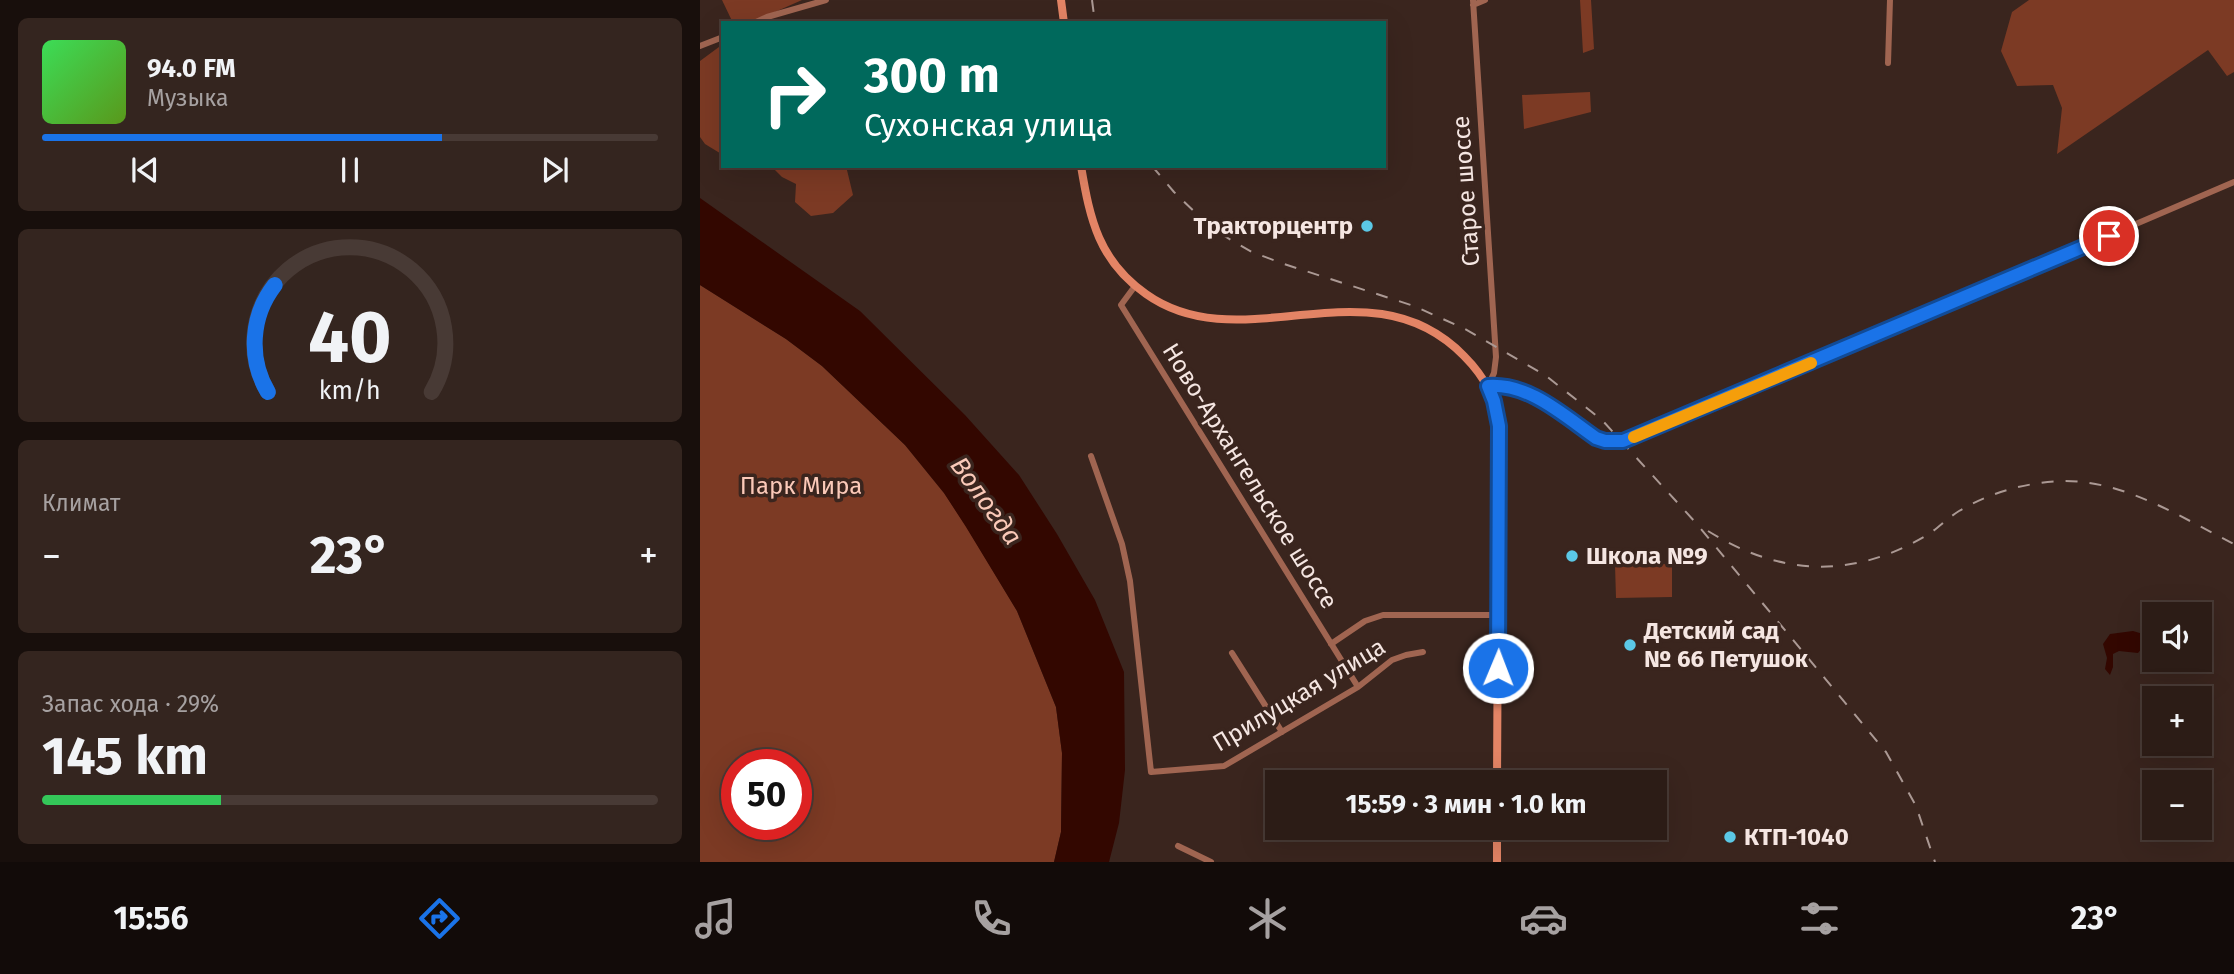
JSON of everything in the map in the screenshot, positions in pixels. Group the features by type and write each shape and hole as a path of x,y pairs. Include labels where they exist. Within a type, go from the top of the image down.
{"main road":[{"path":"1061,0 1064,21"},
{"path":"1081,168 1087,205 1099,241 1117,269 1155,300 1201,318 1242,319 1343,311 1391,315 1418,324 1445,339 1474,366 1488,386 1499,426 1497,770"},
{"path":"1497,840 1497,862"}],"street":[{"path":"758,21 826,0"},
{"name":"Старое шоссе","path":"1485,0 1473,2 1496,357 1494,373 1488,386"},
{"path":"1888,63 1890,0"},
{"path":"700,46 721,38"},
{"path":"1488,386 1524,391 1596,438 1623,441 2234,182"},
{"name":"Ново-Архангельское шоссе","path":"1135,286 1121,305 1357,687"},
{"name":"Прилуцкая улица","path":"1090,456 1122,544 1130,581 1152,772 1224,766 1357,687 1392,660 1406,654 1423,652"},
{"path":"1331,644 1365,621 1383,615 1499,615"},
{"path":"1232,653 1282,732"},
{"path":"1178,846 1211,862"}],"green space":[{"path":"722,0 802,0 755,21 732,21"},
{"path":"1580,0 1591,0 1594,49 1583,53"},
{"path":"2029,0 2234,0 2234,72 2227,76 2208,50 2057,154 2062,108 2053,85 2017,86 2001,51 2012,12"},
{"path":"721,45 721,154 705,144 700,137 700,61"},
{"path":"1590,92 1591,112 1524,129 1522,95"},
{"path":"773,168 846,168 853,195 833,213 811,216 795,202 796,184 782,177"},
{"name":"Парк Мира","path":"700,285 786,339 822,366 905,445 944,493 966,526 1017,611 1056,707 1062,753 1061,832 1054,862 700,862"},
{"path":"1672,564 1672,597 1616,598 1615,565"}],"water":[{"name":"Вологда","path":"700,198 860,311 965,415 1019,475 1057,534 1095,600 1124,672 1125,770 1119,823 1109,862 1054,862 1061,832 1062,753 1056,707 1017,611 966,527 944,493 905,445 822,366 786,339 700,285"},
{"path":"2133,631 2142,634 2142,648 2138,653 2119,651 2113,654 2110,675 2105,669 2107,658 2103,644 2110,634"}],"railway":[{"path":"1092,0 1095,21"},
{"path":"1154,168 1201,218 1252,252 1414,306 1465,329 1545,375 1602,420 1696,523 1886,752 1916,806 1935,862"},
{"path":"1708,531 1763,557 1791,564 1818,567 1846,565 1901,549 1929,534 1959,511 1997,493 2037,483 2065,481 2110,487 2132,494 2234,544"}],"slow traffic":[{"path":"1634,437 1811,363"}],"place":[{"name":"Тракторцентр","path":"1367,226"},
{"name":"Школа №9","path":"1572,556"},
{"name":"Детский сад № 66 Петушок","path":"1630,645"},
{"name":"КТП-1040","path":"1730,837"}],"route":[{"path":"1498,668 1499,426 1488,386 1524,391 1596,438 1623,441 2109,236"}]}
